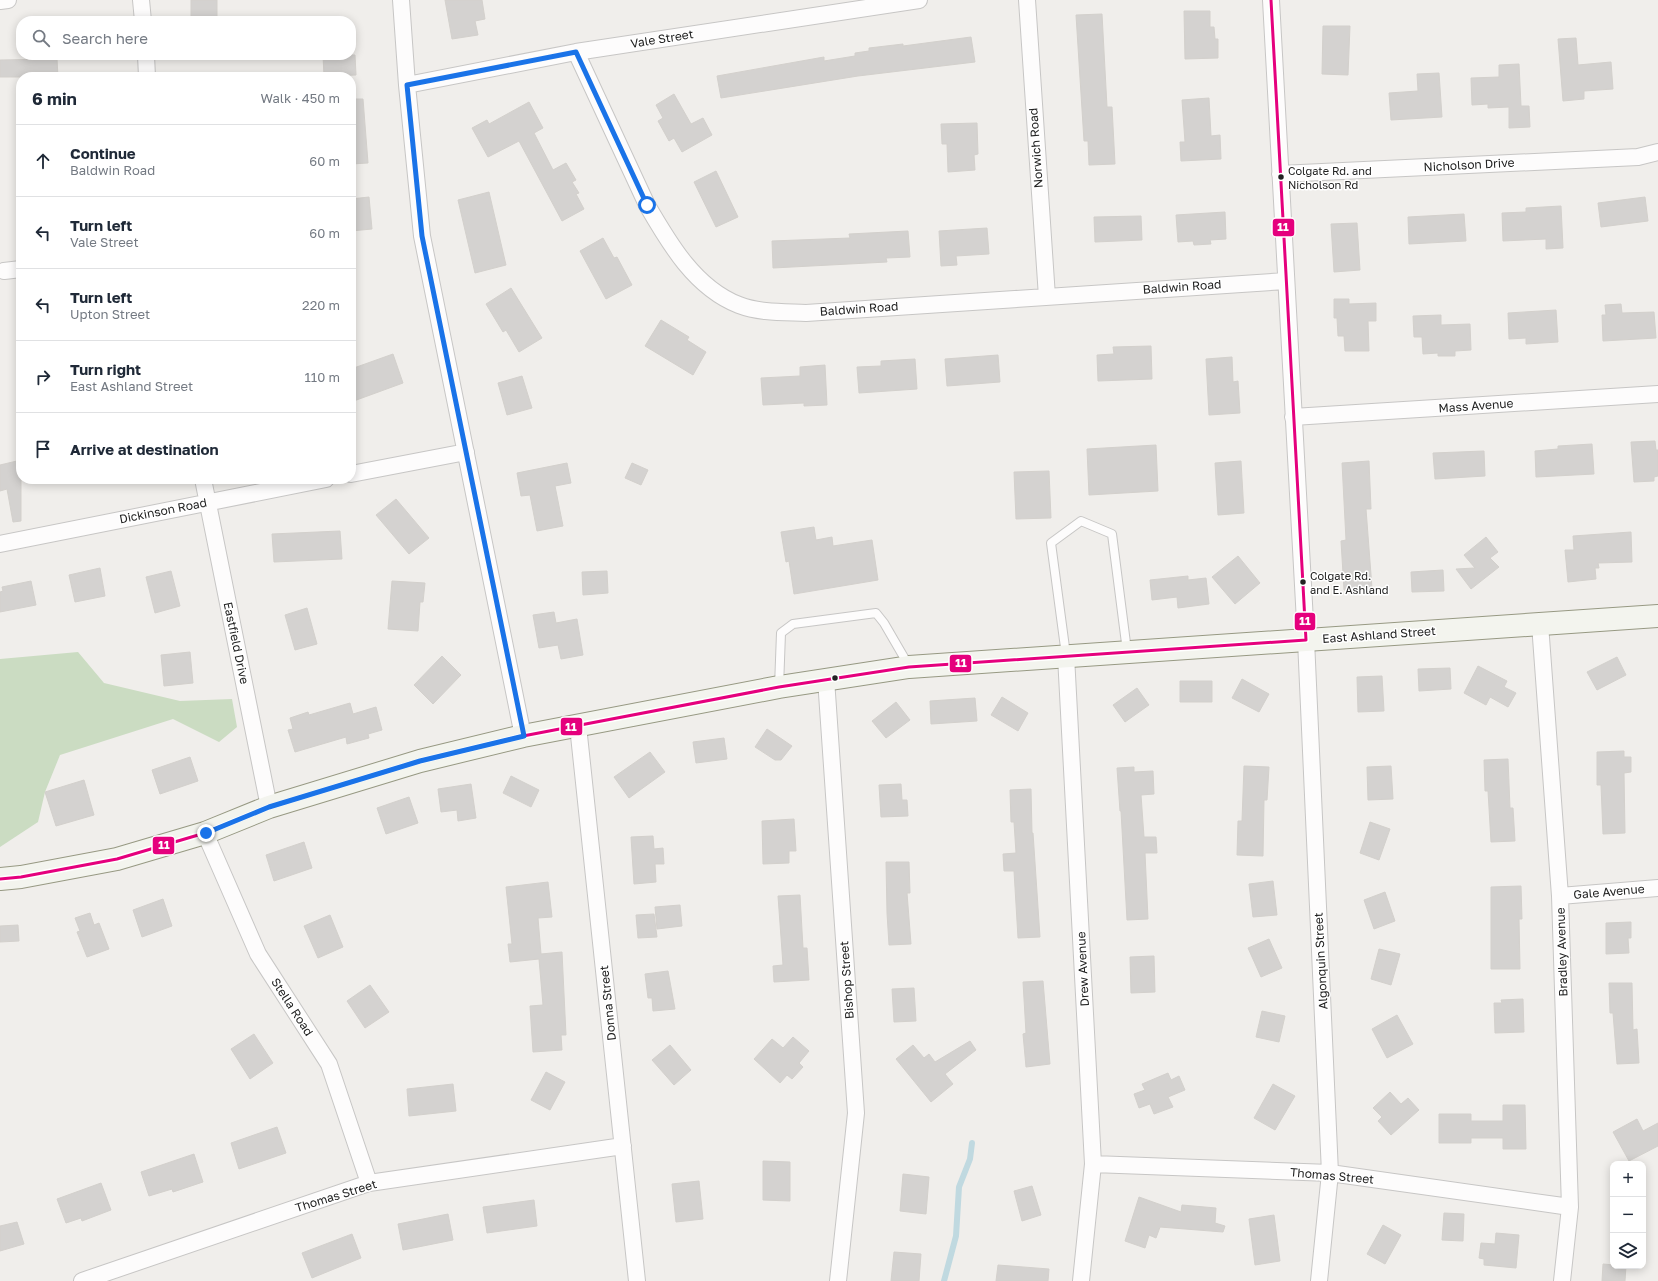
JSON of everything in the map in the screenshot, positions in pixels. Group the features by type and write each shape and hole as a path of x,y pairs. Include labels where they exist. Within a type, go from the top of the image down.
{"main road":[{"name":"East Ashland Street","path":"0,879 21,877 117,859 206,833 269,807 420,761 524,736 826,679 909,667 1658,616"}],"street":[{"path":"0,2 8,0"},
{"path":"141,0 143,16"},
{"path":"401,0 407,85 422,236 524,736"},
{"name":"Vale Street","path":"407,85 576,52 919,0"},
{"name":"Norwich Road","path":"1026,0 1047,297"},
{"name":"Algonquin Street","path":"1271,0 1306,640 1330,1173 1319,1281"},
{"name":"Baldwin Road","path":"576,52 647,205 660,228 677,253 698,277 716,291 738,304 759,310 806,313 1286,280"},
{"path":"146,60 147,72"},
{"name":"Nicholson Drive","path":"1280,174 1638,157 1658,152"},
{"path":"4,271 16,270"},
{"name":"Mass Avenue","path":"1293,418 1658,394"},
{"path":"356,473 466,452"},
{"name":"Eastfield Drive","path":"204,484 269,807"},
{"name":"Dickinson Road","path":"0,544 300,484"},
{"name":"Bradley Avenue","path":"1540,624 1560,896 1570,1207 1562,1281"},
{"name":"Drew Avenue","path":"1066,656 1093,1164 1081,1281"},
{"name":"Bishop Street","path":"826,679 856,1113 838,1281"},
{"name":"Donna Street","path":"578,726 637,1281"},
{"name":"Stella Road","path":"206,833 258,954 329,1064 369,1183"},
{"name":"Gale Avenue","path":"1560,896 1658,888"},
{"name":"Thomas Street","path":"82,1281 369,1183 623,1146"},
{"name":"Thomas Street","path":"1093,1164 1330,1173 1570,1207"}],"lane":[{"path":"1066,656 1051,543 1081,521 1112,534 1127,652"},
{"path":"779,687 781,634 793,624 876,613 884,623 909,667"}],"green space":[{"path":"78,652 104,683 180,701 232,699 237,727 219,742 173,719 60,755 45,792 38,822 0,847 0,659"}],"building":[{"path":"191,0 217,0 217,16 191,16"},
{"path":"445,0 482,0 485,19 475,21 478,35 452,39"},
{"path":"1184,11 1210,11 1210,27 1214,27 1215,39 1218,39 1218,58 1185,59"},
{"path":"1102,14 1107,107 1112,107 1115,164 1089,165 1088,141 1084,141 1076,15"},
{"path":"1323,26 1350,26 1348,75 1322,74"},
{"path":"971,37 975,62 858,76 721,98 717,76 824,57 824,61 855,56 855,53 869,51 869,48 903,44 903,46"},
{"path":"1576,38 1578,65 1611,62 1613,89 1584,91 1584,99 1563,101 1558,39"},
{"path":"0,60 57,60 58,72 16,72 16,77 0,77"},
{"path":"323,60 355,60 356,72 324,72"},
{"path":"1519,64 1521,106 1529,106 1530,127 1509,128 1509,107 1488,108 1488,104 1472,105 1471,78 1499,77 1499,65"},
{"path":"1439,73 1442,117 1391,120 1389,93 1418,91 1417,74"},
{"path":"674,94 691,124 703,118 712,135 682,152 674,138 669,141 658,121 663,118 656,105"},
{"path":"1209,98 1211,136 1220,135 1221,159 1181,161 1180,142 1185,142 1182,100"},
{"path":"356,99 363,99 368,163 356,164"},
{"path":"529,102 543,128 534,133 553,170 566,163 576,180 572,182 579,193 576,194 584,209 562,221 519,141 488,157 472,128 487,120 489,124"},
{"path":"977,123 978,154 974,155 975,170 948,172 947,144 942,144 941,124"},
{"path":"716,171 738,217 716,227 694,182"},
{"path":"489,192 506,265 475,273 458,200"},
{"path":"369,197 372,229 356,231 356,198"},
{"path":"1645,197 1648,221 1601,227 1598,203"},
{"path":"1561,206 1563,248 1546,249 1546,239 1503,241 1502,213 1526,212 1526,208"},
{"path":"1225,212 1226,239 1210,240 1211,244 1194,245 1193,241 1178,242 1176,215"},
{"path":"1464,214 1466,241 1409,244 1408,217"},
{"path":"1141,216 1142,240 1095,242 1094,217"},
{"path":"1357,223 1360,270 1334,272 1331,224"},
{"path":"987,228 989,254 956,256 957,265 941,266 939,231"},
{"path":"908,231 910,257 886,258 887,262 773,268 772,241 850,238 849,234"},
{"path":"603,238 614,258 617,257 632,285 606,299 580,251"},
{"path":"511,288 542,338 519,352 506,330 503,332 486,304"},
{"path":"1334,299 1349,299 1349,304 1376,303 1376,321 1368,321 1369,351 1345,351 1344,336 1338,336 1337,318 1334,318"},
{"path":"1621,304 1622,313 1654,312 1656,338 1603,341 1602,315 1606,315 1605,305"},
{"path":"1556,310 1558,342 1526,344 1526,338 1509,339 1508,313"},
{"path":"1441,315 1441,325 1470,324 1471,350 1455,351 1455,356 1438,356 1438,353 1423,354 1422,337 1414,337 1413,316"},
{"path":"661,320 689,337 687,340 706,352 693,375 645,346"},
{"path":"1151,346 1152,379 1098,381 1097,355 1114,354 1113,347"},
{"path":"393,354 403,383 356,400 356,367"},
{"path":"998,355 1000,382 947,386 945,359"},
{"path":"1232,357 1233,382 1238,381 1240,413 1209,415 1206,359"},
{"path":"915,359 917,389 859,393 857,367 881,366 881,361"},
{"path":"825,365 827,405 804,406 804,403 763,405 761,378 800,376 800,367"},
{"path":"522,376 532,408 507,415 498,383"},
{"path":"1655,441 1656,450 1658,450 1658,476 1654,477 1654,481 1634,482 1631,442"},
{"path":"1592,444 1594,474 1536,477 1535,451 1558,449 1558,446"},
{"path":"1156,445 1158,491 1089,495 1087,449"},
{"path":"1484,451 1485,476 1435,479 1433,453"},
{"path":"16,461 16,484 21,484 21,521 13,522 7,489 0,491 0,465"},
{"path":"1241,461 1244,513 1218,515 1215,463"},
{"path":"1369,461 1371,509 1366,509 1372,588 1344,590 1341,541 1346,540 1342,463"},
{"path":"567,463 571,483 555,486 563,526 537,531 530,495 521,496 517,473"},
{"path":"632,463 648,470 641,485 625,478"},
{"path":"1049,471 1051,518 1016,519 1014,472"},
{"path":"396,499 429,538 409,554 376,515"},
{"path":"814,527 816,540 832,537 833,546 872,540 878,580 794,594 789,561 786,562 781,532"},
{"path":"340,531 342,559 274,562 272,534"},
{"path":"1631,532 1632,562 1598,563 1599,568 1595,568 1596,579 1568,582 1565,550 1574,550 1573,536"},
{"path":"1486,537 1498,552 1490,558 1499,567 1471,589 1456,569 1475,568 1464,555"},
{"path":"1238,556 1260,583 1235,604 1212,577"},
{"path":"100,568 105,596 75,602 69,575"},
{"path":"1443,570 1444,591 1412,592 1411,572"},
{"path":"171,571 180,606 155,613 146,577"},
{"path":"607,571 608,593 583,595 582,572"},
{"path":"1188,576 1188,580 1206,578 1209,604 1178,608 1177,597 1152,600 1150,580"},
{"path":"31,581 36,605 0,612 0,592 3,591 2,587"},
{"path":"392,581 425,583 423,602 420,602 418,631 388,629"},
{"path":"307,608 317,644 295,650 285,615"},
{"path":"554,612 556,623 577,619 583,655 561,659 558,645 539,648 533,615"},
{"path":"190,652 193,683 164,686 161,655"},
{"path":"442,656 461,675 433,704 414,685"},
{"path":"1617,657 1626,675 1597,690 1587,672"},
{"path":"1478,666 1507,681 1504,687 1516,693 1508,707 1490,697 1486,705 1464,693"},
{"path":"1450,668 1451,689 1419,691 1418,669"},
{"path":"1382,676 1384,711 1358,712 1357,677"},
{"path":"1242,679 1269,694 1259,712 1232,698"},
{"path":"1180,681 1212,681 1212,702 1180,702"},
{"path":"1137,688 1149,705 1125,722 1113,705"},
{"path":"1002,697 1028,713 1018,731 991,715"},
{"path":"975,698 977,721 931,724 930,701"},
{"path":"896,702 910,720 886,738 872,721"},
{"path":"350,703 353,714 376,707 382,730 368,734 369,738 347,744 346,737 295,752 288,730 293,729 290,718 308,712 309,715"},
{"path":"767,729 792,746 781,760 775,760 755,747"},
{"path":"724,738 727,759 696,763 693,742"},
{"path":"1624,751 1624,757 1631,757 1631,772 1624,773 1625,833 1603,834 1601,785 1597,785 1597,752"},
{"path":"650,752 665,772 629,798 614,777"},
{"path":"190,757 198,781 160,794 152,770"},
{"path":"1508,759 1510,808 1513,808 1515,841 1491,842 1488,791 1485,791 1484,760"},
{"path":"1244,766 1269,767 1267,800 1264,800 1263,856 1237,855 1238,821 1242,821"},
{"path":"1391,766 1393,799 1368,800 1367,767"},
{"path":"1134,767 1134,772 1153,771 1154,794 1141,795 1144,837 1156,837 1157,853 1145,853 1148,919 1127,920 1117,768"},
{"path":"511,776 539,790 531,807 503,793"},
{"path":"84,780 94,815 56,826 45,792"},
{"path":"471,784 476,818 458,821 457,810 441,812 438,789"},
{"path":"901,784 902,800 907,800 908,816 881,817 879,785"},
{"path":"1031,789 1032,833 1040,937 1018,938 1014,871 1004,871 1003,854 1016,853 1014,822 1011,822 1010,790"},
{"path":"409,797 418,823 386,834 377,808"},
{"path":"794,819 796,851 789,851 789,863 763,864 762,821"},
{"path":"1370,822 1390,829 1379,860 1360,853"},
{"path":"653,836 654,849 663,848 664,864 655,864 656,882 634,884 631,837"},
{"path":"304,842 312,868 274,881 266,855"},
{"path":"886,862 909,862 910,893 907,893 911,944 889,945"},
{"path":"1273,881 1277,915 1253,917 1249,884"},
{"path":"548,882 552,917 538,918 541,954 562,952 566,1035 561,1035 562,1050 533,1052 530,1006 543,1005 539,959 510,962 508,944 512,944 506,887"},
{"path":"1521,886 1522,919 1519,919 1520,969 1491,969 1491,887"},
{"path":"1385,892 1395,921 1374,929 1364,900"},
{"path":"800,895 803,948 807,948 809,980 774,982 773,966 783,965 778,896"},
{"path":"163,899 172,926 142,937 133,910"},
{"path":"680,905 682,926 657,929 655,907"},
{"path":"90,913 94,925 99,923 109,949 87,957 77,932 80,931 75,918"},
{"path":"654,914 657,937 638,938 636,915"},
{"path":"330,915 343,947 318,958 304,926"},
{"path":"1631,922 1631,938 1628,938 1629,953 1606,954 1606,923"},
{"path":"18,925 19,941 0,942 0,926"},
{"path":"1269,939 1282,968 1261,977 1248,948"},
{"path":"1379,949 1400,954 1391,985 1371,979"},
{"path":"1154,956 1155,992 1131,993 1130,957"},
{"path":"668,971 675,1009 653,1011 652,998 648,998 645,974"},
{"path":"1043,981 1050,1064 1026,1067 1023,1034 1026,1033 1023,982"},
{"path":"1609,983 1632,983 1633,1030 1637,1029 1639,1063 1617,1064 1613,1013 1610,1013"},
{"path":"370,985 389,1012 365,1028 347,1001"},
{"path":"914,988 916,1021 894,1022 892,989"},
{"path":"1523,999 1524,1032 1495,1033 1494,1003 1502,1003 1501,1000"},
{"path":"1262,1011 1285,1016 1279,1042 1256,1037"},
{"path":"1397,1015 1413,1044 1387,1058 1372,1029"},
{"path":"254,1034 273,1063 250,1079 231,1049"},
{"path":"793,1037 809,1051 799,1063 803,1067 792,1079 787,1075 780,1083 754,1059 772,1039 783,1048"},
{"path":"970,1041 976,1050 945,1074 953,1084 931,1102 896,1059 913,1045 924,1058 929,1054 935,1062"},
{"path":"670,1045 691,1070 674,1085 652,1060"},
{"path":"546,1072 565,1082 550,1110 531,1100"},
{"path":"1168,1073 1171,1080 1179,1076 1185,1090 1168,1097 1173,1107 1154,1114 1150,1104 1139,1108 1134,1094 1145,1090 1142,1084"},
{"path":"453,1084 456,1111 409,1116 407,1089"},
{"path":"1273,1084 1295,1096 1275,1130 1254,1118"},
{"path":"1390,1092 1401,1104 1408,1098 1419,1110 1391,1135 1378,1121 1382,1117 1373,1108"},
{"path":"1503,1105 1525,1105 1526,1149 1503,1149 1503,1138 1471,1138 1471,1143 1439,1143 1439,1114 1471,1114 1471,1121 1503,1121"},
{"path":"1637,1119 1643,1131 1658,1123 1658,1146 1629,1161 1613,1132"},
{"path":"277,1127 286,1153 239,1169 231,1143"},
{"path":"194,1154 203,1182 173,1192 172,1189 149,1196 141,1172"},
{"path":"763,1161 790,1162 790,1201 763,1200"},
{"path":"903,1174 929,1177 926,1214 900,1211"},
{"path":"699,1181 703,1219 676,1222 672,1184"},
{"path":"101,1183 111,1210 82,1221 81,1218 66,1223 57,1199"},
{"path":"1032,1186 1041,1215 1022,1221 1014,1191"},
{"path":"1139,1197 1181,1212 1182,1205 1216,1208 1215,1223 1225,1226 1223,1232 1160,1227 1156,1238 1149,1235 1145,1248 1125,1241"},
{"path":"534,1200 537,1226 487,1233 483,1207"},
{"path":"1444,1213 1464,1214 1463,1241 1442,1240"},
{"path":"448,1214 453,1240 403,1250 398,1224"},
{"path":"1274,1215 1280,1261 1255,1265 1249,1219"},
{"path":"17,1222 24,1244 0,1251 0,1226"},
{"path":"1383,1225 1401,1235 1385,1264 1367,1254"},
{"path":"1496,1233 1519,1235 1516,1268 1484,1265 1484,1259 1479,1258 1481,1243 1495,1244"},
{"path":"352,1234 361,1258 312,1278 302,1253"},
{"path":"894,1252 921,1254 919,1281 891,1281"},
{"path":"1603,1264 1610,1265 1610,1269 1626,1269 1625,1281 1602,1281"},
{"path":"998,1265 1049,1269 1048,1281 996,1281"}],"waterway":[{"path":"944,1281 956,1236 959,1187 970,1159 972,1143"}],"transit line":[{"name":"11","path":"0,879 21,877 117,859 205,833 269,807 420,761 523,736 779,687 909,667 1306,640 1271,0"}],"place":[{"name":"Colgate Rd. and Nicholson Rd","path":"1281,177"},
{"name":"Colgate Rd. and E. Ashland","path":"1303,582"}],"route":[{"path":"206,833 269,807 420,761 524,736 422,236 407,85 576,52 647,205"}]}
